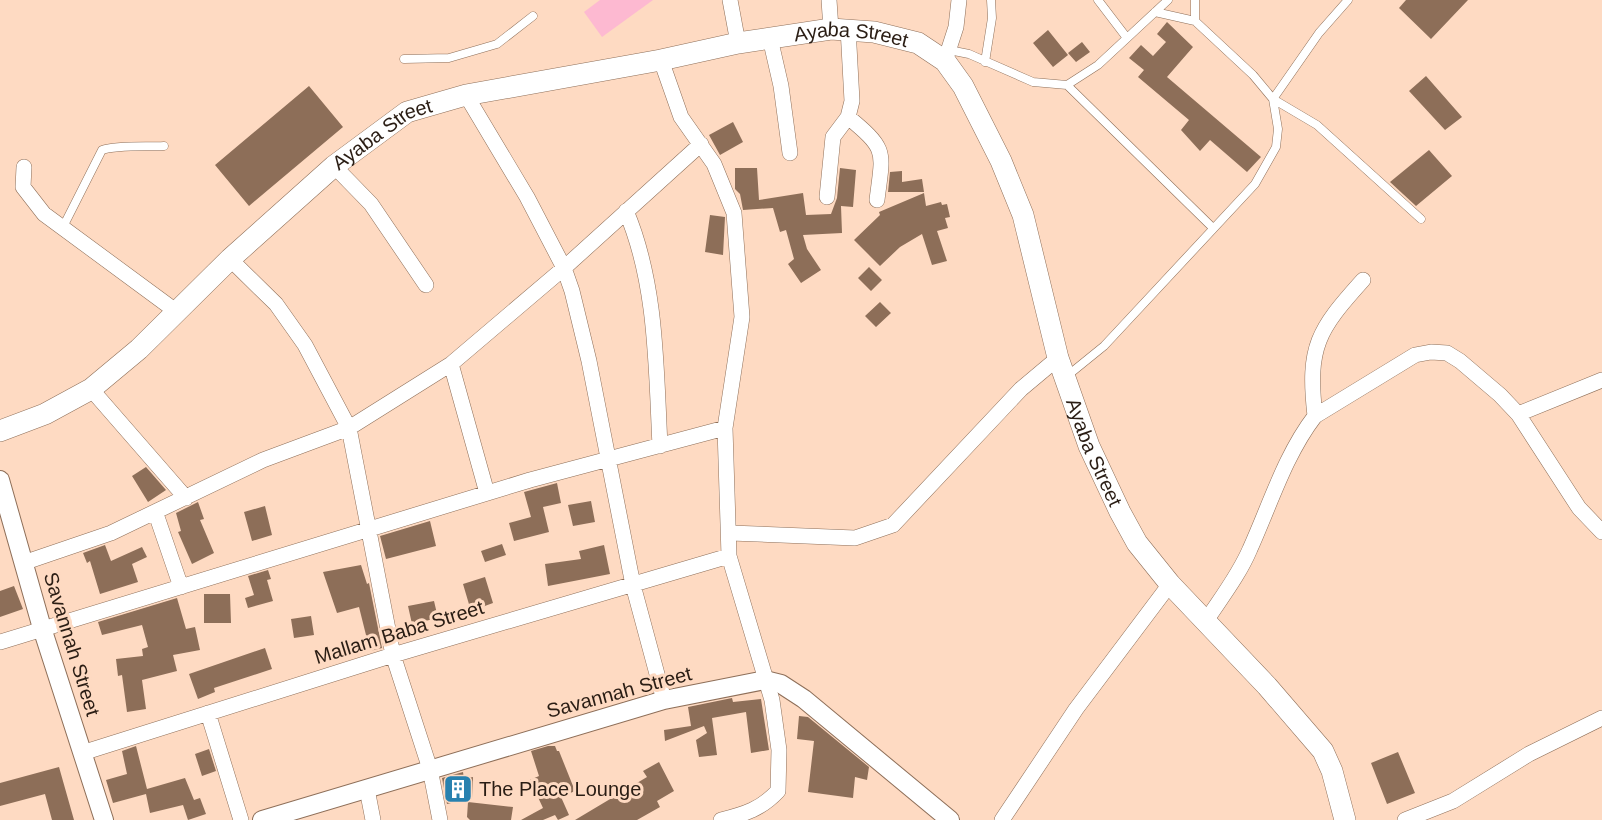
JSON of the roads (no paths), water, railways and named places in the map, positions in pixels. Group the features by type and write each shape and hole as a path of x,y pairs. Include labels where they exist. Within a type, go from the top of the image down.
{"main road":[{"name":"Ayaba Street","path":"0,431 45,414 91,389 139,349 230,259 334,166 407,112 466,95 770,38 839,29 918,43 947,56 980,117 1023,215 1062,367 1089,446 1137,543 1170,584 1323,751 1332,771 1345,820"}],"street":[{"path":"730,0 738,43"},
{"path":"827,197 833,137 848,117 852,101 839,29 829,0"},
{"path":"947,56 956,27 959,0"},
{"path":"770,38 781,86 790,153"},
{"path":"661,60 681,117 701,144 725,187 734,213 742,317 725,428 729,556 772,700 779,750 778,791 765,804 749,813 721,820"},
{"path":"466,95 528,197 564,268 580,320 633,585 664,700"},
{"path":"848,117 879,146 882,157 877,200"},
{"path":"23,563 111,533 156,514 263,460 349,428 451,364 564,268 701,144"},
{"path":"334,166 371,204 426,285"},
{"path":"24,167 23,187 44,214 177,312"},
{"path":"626,212 644,260 653,335 660,446"},
{"path":"230,259 276,304 305,345 349,428 393,655 430,769 440,820"},
{"path":"1315,416 1312,387 1317,341 1328,320 1363,280"},
{"path":"1206,621 1249,552 1275,488 1315,416 1415,355 1431,352 1447,353 1460,361 1518,414 1579,508 1602,532"},
{"path":"451,364 487,493"},
{"path":"730,533 855,538 893,525 1014,395 1062,367"},
{"path":"1518,414 1602,380"},
{"path":"91,389 186,498"},
{"path":"0,642 487,493 725,428"},
{"name":"Savannah Street","path":"0,480 42,628 104,820"},
{"path":"156,514 181,586"},
{"name":"Mallam Baba Street","path":"82,753 393,655 729,556"},
{"path":"1002,820 1076,709 1170,584"},
{"path":"765,680 782,684 804,699 932,814 950,820"},
{"name":"Savannah Street","path":"262,820 664,700 765,680"},
{"path":"208,713 241,820"},
{"path":"1405,820 1453,801 1529,754 1602,717"},
{"path":"367,789 373,820"}],"lane":[{"path":"985,62 992,18 991,0"},
{"path":"1098,0 1127,38"},
{"path":"947,56 985,62 1033,82 1067,85 1098,65 1168,0"},
{"path":"1195,0 1195,21"},
{"path":"1062,367 1104,346 1255,184 1276,147 1278,129 1273,99 1319,33 1348,0"},
{"path":"1155,12 1195,21 1246,68 1273,99 1317,124 1421,219"},
{"path":"404,59 449,58 497,44 532,16"},
{"path":"1067,85 1213,228"},
{"path":"63,227 102,150 111,147 127,149 164,146"}],"place":[{"name":"The Place Lounge","path":"458,789"}]}
